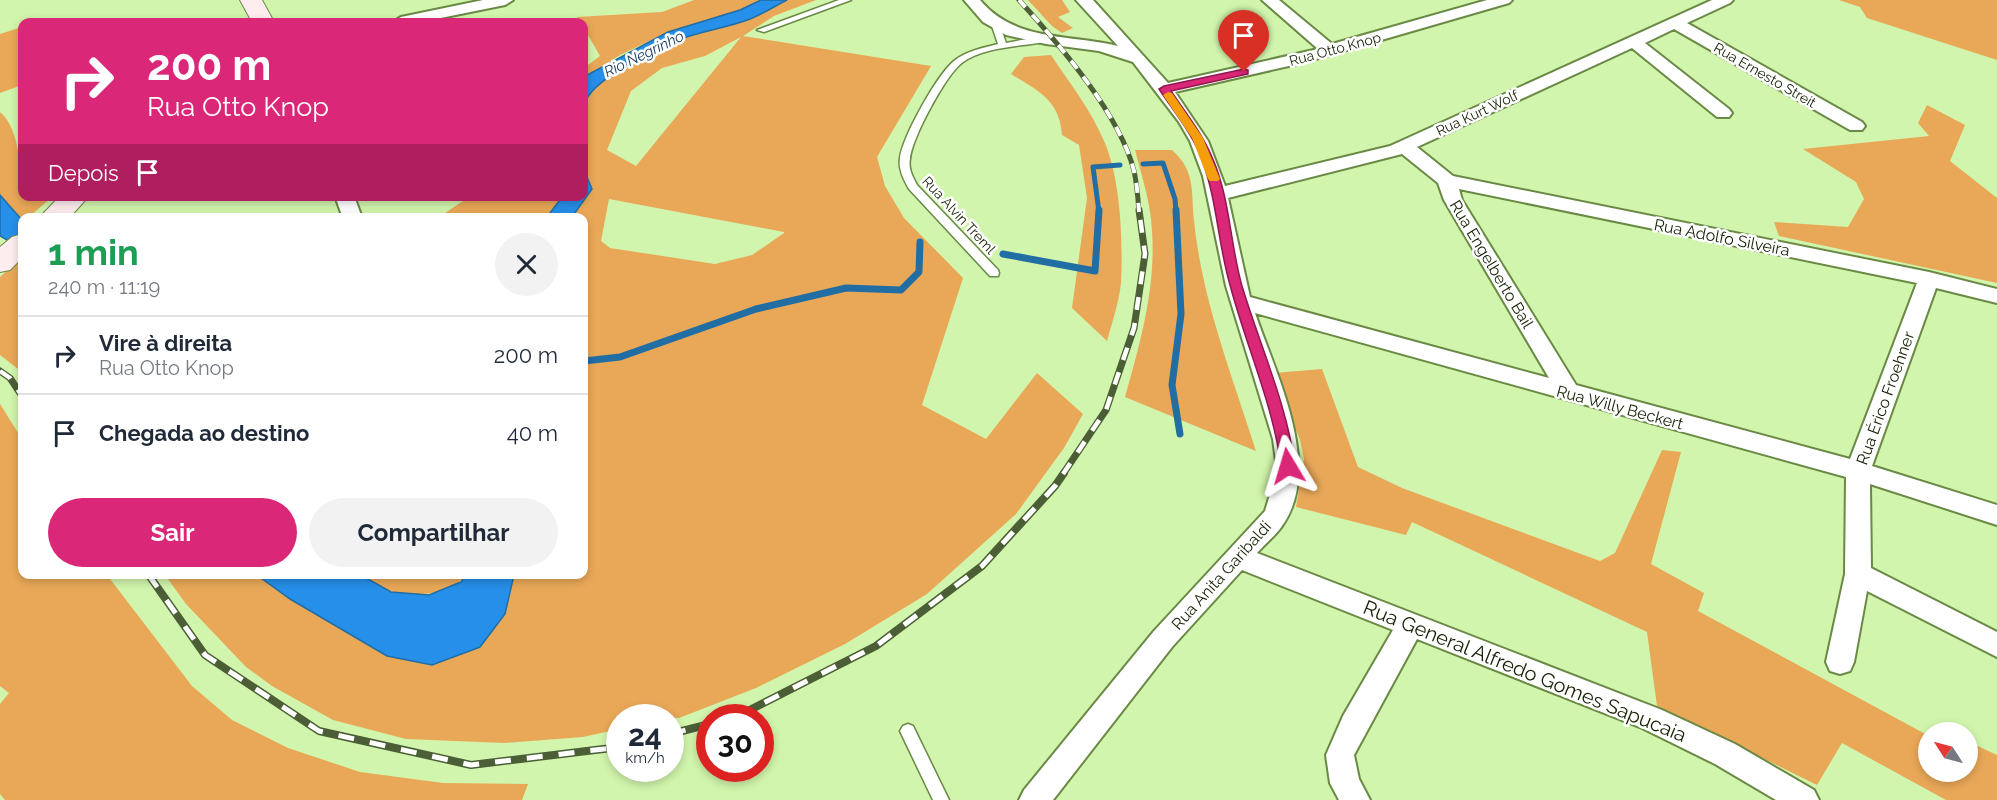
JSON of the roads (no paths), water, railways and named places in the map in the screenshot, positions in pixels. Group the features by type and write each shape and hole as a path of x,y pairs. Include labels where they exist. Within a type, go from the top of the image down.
{"street":[{"path":"251,0 260,18"},
{"path":"417,18 469,4 505,0"},
{"path":"972,0 995,23 1043,39 1077,41 1122,51 1140,61"},
{"name":"Rua Anita Garibaldi","path":"1034,800 1163,639 1264,530 1281,505 1288,466 1284,436 1241,302 1225,242 1218,194 1208,158 1198,138 1164,89 1084,0"},
{"path":"1270,0 1330,51"},
{"name":"Rua Otto Knop","path":"1164,89 1330,51 1504,0"},
{"name":"Rua Kurt Wolf","path":"1218,194 1359,161 1405,147 1725,0"},
{"name":"Rua Ernesto Streit","path":"1675,23 1856,126"},
{"path":"1077,41 1101,33 1109,26"},
{"path":"1634,42 1723,113"},
{"name":"Rua Engelberto Bail","path":"1405,147 1447,181 1453,200 1569,393"},
{"name":"Rua Adolfo Silveira","path":"1447,181 1929,279 1997,296"},
{"name":"Rua Érico Froehner","path":"1840,662 1858,574 1858,471 1929,279"},
{"name":"Rua Willy Beckert","path":"1241,302 1858,471 1997,515"},
{"name":"Rua General Alfredo Gomes Sapucaia","path":"1238,557 1652,719 1725,754 1797,798"},
{"path":"1858,574 1997,645"},
{"path":"1355,800 1345,783 1340,755 1353,726 1411,624"}],"lane":[{"path":"760,30 847,0"},
{"path":"995,23 1003,47"},
{"name":"Rua Alvin Treml","path":"994,273 921,197 909,179 905,165 908,148 947,72 966,57 1043,39"},
{"path":"908,731 941,800"}],"water":[{"name":"Rio Negrinho","path":"761,0 787,0 750,19 668,44 625,66 598,86 588,97 588,74 668,32 740,10"},
{"path":"588,180 592,189 588,195"},
{"path":"0,195 18,215 18,247 0,236"},
{"path":"559,201 583,201 575,213 550,213"},
{"path":"262,579 368,579 391,592 429,595 461,582 463,579 513,579 505,614 480,647 432,665 387,656 290,599"}],"waterway":[{"path":"1143,164 1163,163 1175,199 1176,212"},
{"path":"1099,211 1093,167 1120,165"},
{"path":"1176,210 1181,314 1172,385 1180,434"},
{"path":"1003,254 1095,271 1099,211"},
{"path":"588,361 620,357 756,309 846,288 901,290 919,272 920,242"}],"railway":[{"path":"1019,0 1086,80 1116,126 1134,171 1139,212"},
{"path":"1063,474 1106,410 1134,328 1145,254 1139,210"},
{"path":"0,371 10,378 18,390"},
{"path":"762,704 876,646 982,566 1055,486 1064,473"},
{"path":"152,579 205,655 319,731 471,765 606,749"},
{"path":"684,730 696,728"}]}
